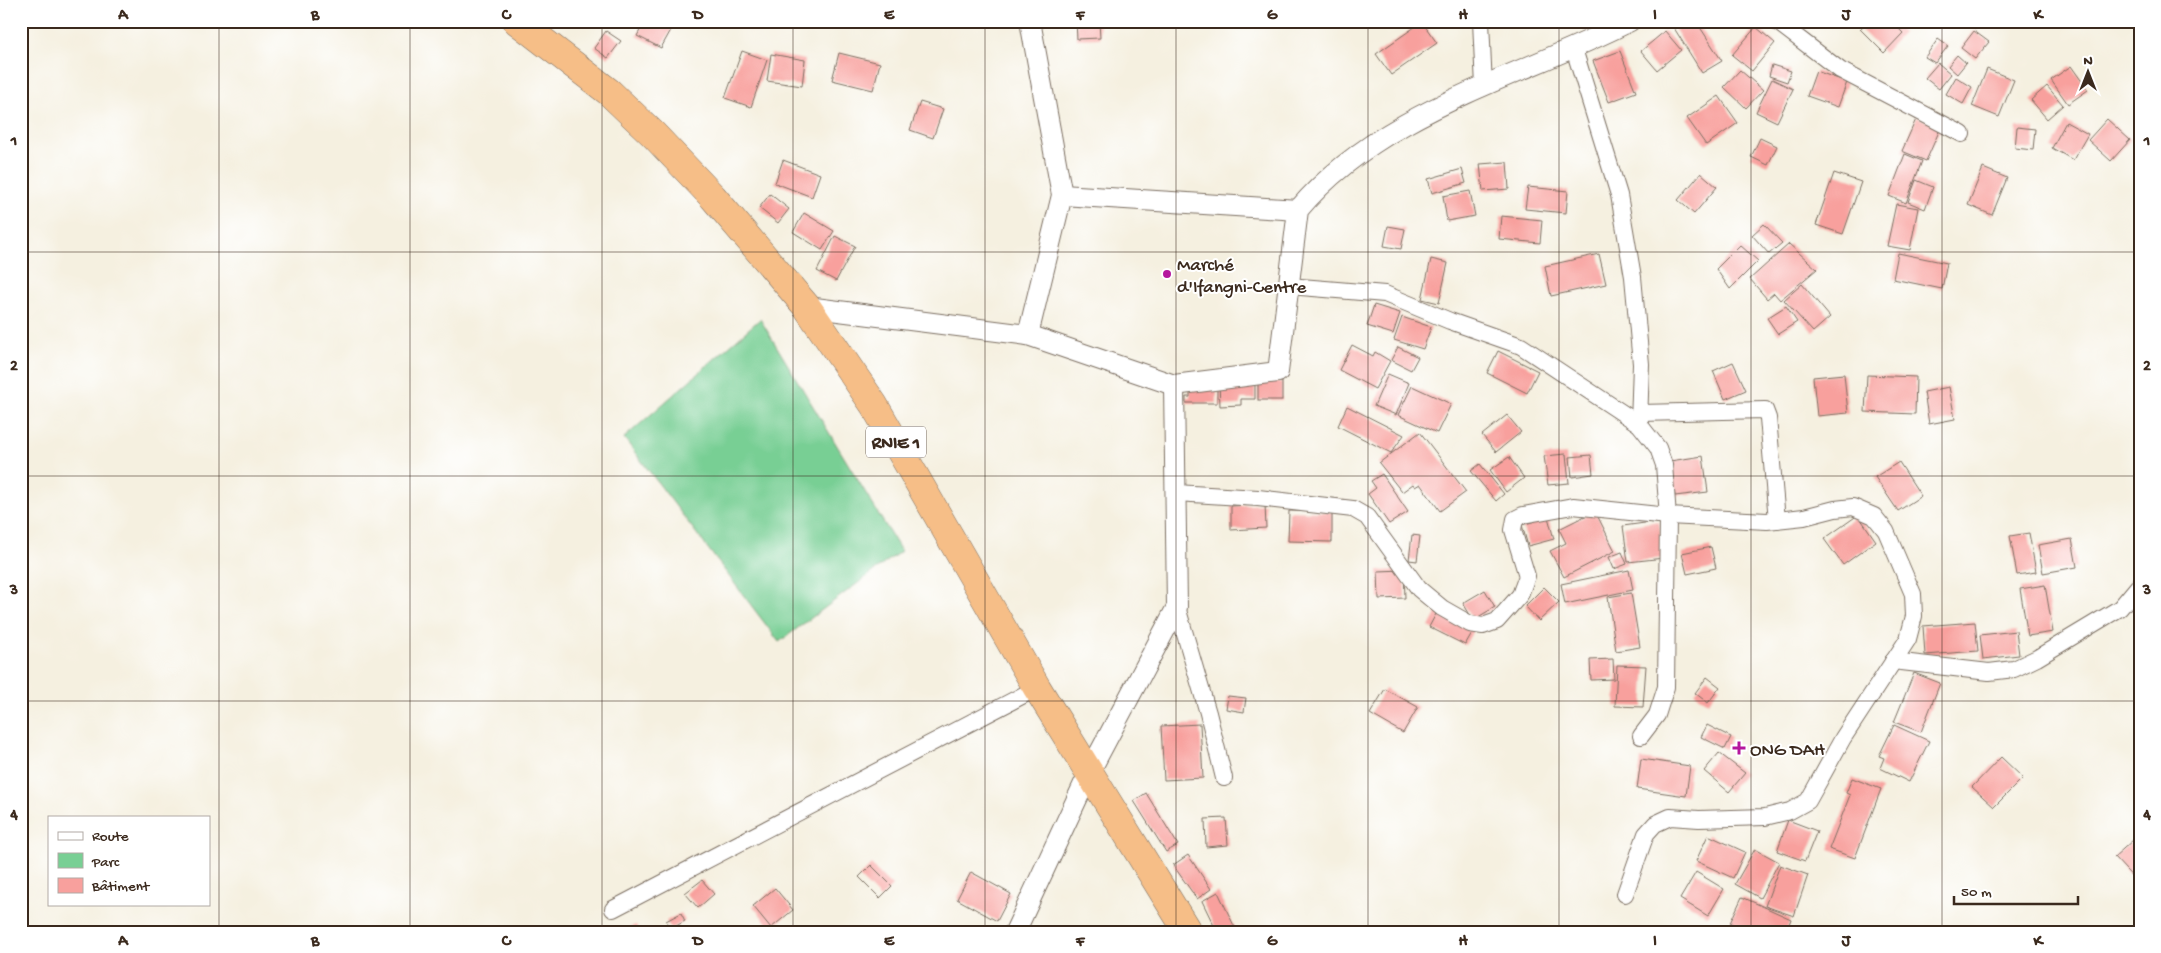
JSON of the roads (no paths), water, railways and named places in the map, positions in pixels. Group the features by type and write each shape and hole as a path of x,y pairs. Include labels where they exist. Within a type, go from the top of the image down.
{"highway":[{"name":"RNIE 1","path":"517,21 609,92 646,128 713,197 807,307 874,405 1037,688 1188,932"}],"street":[{"path":"1028,335 1062,195 1030,21"},
{"path":"1481,21 1484,87"},
{"path":"807,307 1028,335 1174,385 1278,372 1298,210 1321,185 1392,131 1446,102 1574,49 1630,21"},
{"path":"1776,21 1840,70 1962,134"},
{"path":"1574,49 1619,195 1633,277 1641,364 1639,418"},
{"path":"1062,195 1298,210"},
{"path":"1289,286 1385,294 1450,321 1520,346 1639,418 1658,448 1664,465 1668,516 1666,687 1657,715 1641,736"},
{"path":"1174,385 1177,607 1208,713 1224,778"},
{"path":"1639,418 1765,410 1768,413 1777,520"},
{"path":"1176,493 1258,498 1353,508 1367,517 1418,589 1442,608 1470,624 1482,626 1497,621 1520,595 1527,576 1513,530 1515,519 1523,515 1572,506 1668,516 1777,520 1853,507 1874,516 1886,531 1913,594 1914,616 1908,639 1843,738 1808,801 1790,812 1765,817 1699,819 1670,817 1655,824 1646,834 1625,894"},
{"path":"1893,661 1989,672 2014,669 2037,658 2120,608 2140,584"},
{"path":"1015,932 1089,773 1177,607"},
{"path":"613,909 1037,688"}],"place":[{"name":"Marché d'Ifangni-Centre","path":"1167,274"},
{"name":"ONG DAH","path":"1739,748"}]}
